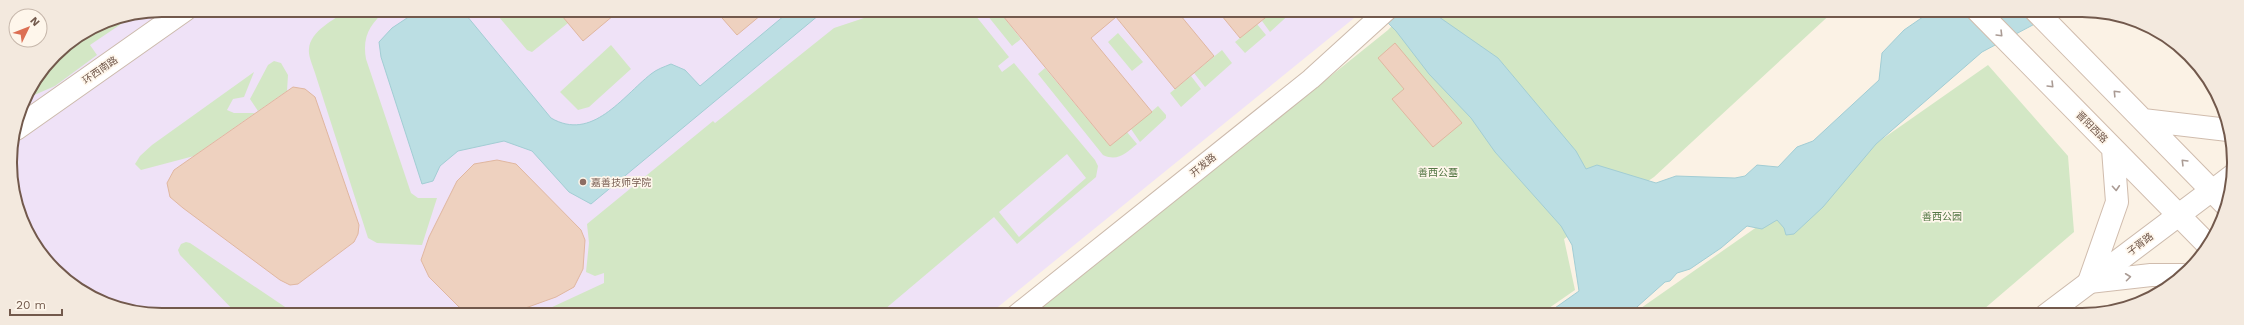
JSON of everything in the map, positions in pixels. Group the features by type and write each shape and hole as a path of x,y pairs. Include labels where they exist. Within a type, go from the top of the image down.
{"main road":[{"name":"环西南路","path":"22,125 175,17"},
{"name":"晋阳西路","path":"1984,17 2204,241"},
{"path":"2042,17 2218,197"},
{"path":"2144,120 2223,129"},
{"path":"2113,149 2117,202 2089,282 2151,275 2174,275"},
{"name":"子胥路","path":"2055,308 2178,215 2218,197"}],"street":[{"name":"开发路","path":"1025,308 1311,79 1379,17"},
{"name":"子胥路","path":"2218,197 2225,186"}],"shaded area":[{"name":"嘉善技师学院","path":"1355,17 997,308 144,307 107,297 90,289 74,278 53,258 32,227 22,200 18,181 17,153 22,125 32,98 47,74 67,53 90,36 125,22 144,18"}],"green space":[{"path":"338,17 379,17 372,25 366,37 366,59 411,193 418,198 437,198 422,245 377,243 368,238 309,55 310,43 318,31"},
{"path":"499,17 563,17 568,23 532,52 527,50"},
{"path":"867,17 977,17 1009,57 998,66 1002,72 1014,63 1095,160 1098,166 1096,177 1017,244 994,217 886,308 550,308 604,283 604,273 595,276 586,272 589,243 587,224 713,121 715,123 834,28","holes":["1067,154 1086,178 1019,237 999,212"]},
{"path":"989,17 1004,17 1021,39 1012,46"},
{"path":"1266,17 1286,17 1270,32 1262,21"},
{"name":"善西公墓","path":"1400,17 1827,17 1654,177 1564,239 1575,290 1549,308 1042,308 1388,30"},
{"path":"123,23 90,45 97,55 55,86 33,95 47,74 74,47 98,32"},
{"path":"1257,24 1266,35 1245,53 1235,42"},
{"path":"1118,33 1143,62 1132,71 1108,42"},
{"path":"611,45 631,69 589,107 578,110 560,92"},
{"path":"1222,50 1232,63 1205,87 1194,73"},
{"path":"274,61 281,63 288,75 287,91 258,111 250,99 268,65"},
{"name":"善西公园","path":"1988,65 2068,156 2074,232 1985,308 1641,308"},
{"path":"1045,68 1110,146 1127,132 1137,144 1122,156 1113,158 1103,155 1038,74"},
{"path":"254,72 244,97 233,99 227,110 234,113 255,113 194,156 141,170 135,164 140,156 152,145"},
{"path":"1191,76 1201,89 1181,107 1170,93"},
{"path":"1158,106 1166,115 1166,118 1140,142 1131,129"},
{"path":"186,242 190,243 287,308 231,308 180,255 178,250 181,244"}],"water":[{"path":"408,17 468,17 551,118 566,124 580,124 593,121 606,114 640,83 661,68 671,64 685,70 700,86 783,17 817,17 591,204 569,192 532,151 504,141 458,151 440,166 433,181 422,184 381,57 379,42 392,28"},
{"path":"1382,17 1439,17 1498,58 1576,151 1586,169 1597,165 1656,183 1676,176 1735,178 1745,176 1757,165 1778,167 1797,147 1813,141 1879,80 1882,53 1904,30 1923,17 2048,17 1982,52 1876,144 1823,207 1794,234 1786,235 1784,228 1777,220 1762,229 1747,226 1721,248 1690,269 1677,273 1670,281 1665,282 1636,308 1555,308 1579,291 1572,245 1561,226 1495,152 1471,118 1429,74 1396,31"}],"building":[{"path":"563,17 612,17 583,41"},
{"path":"721,17 759,17 737,35"},
{"path":"1004,17 1116,17 1091,38 1152,112 1110,146"},
{"path":"1116,17 1182,17 1214,56 1175,89"},
{"path":"1223,17 1266,17 1240,38"},
{"path":"1395,43 1462,123 1433,147 1392,99 1404,89 1378,58"},
{"path":"293,87 305,89 315,97 359,225 358,234 354,242 298,284 290,285 280,280 183,208 170,197 167,183 174,170"},
{"path":"497,160 516,164 581,230 585,240 583,269 574,287 556,297 525,308 460,308 429,277 421,260 429,237 457,181 474,164"}],"place":[{"name":"嘉善技师学院","path":"583,182"}]}
